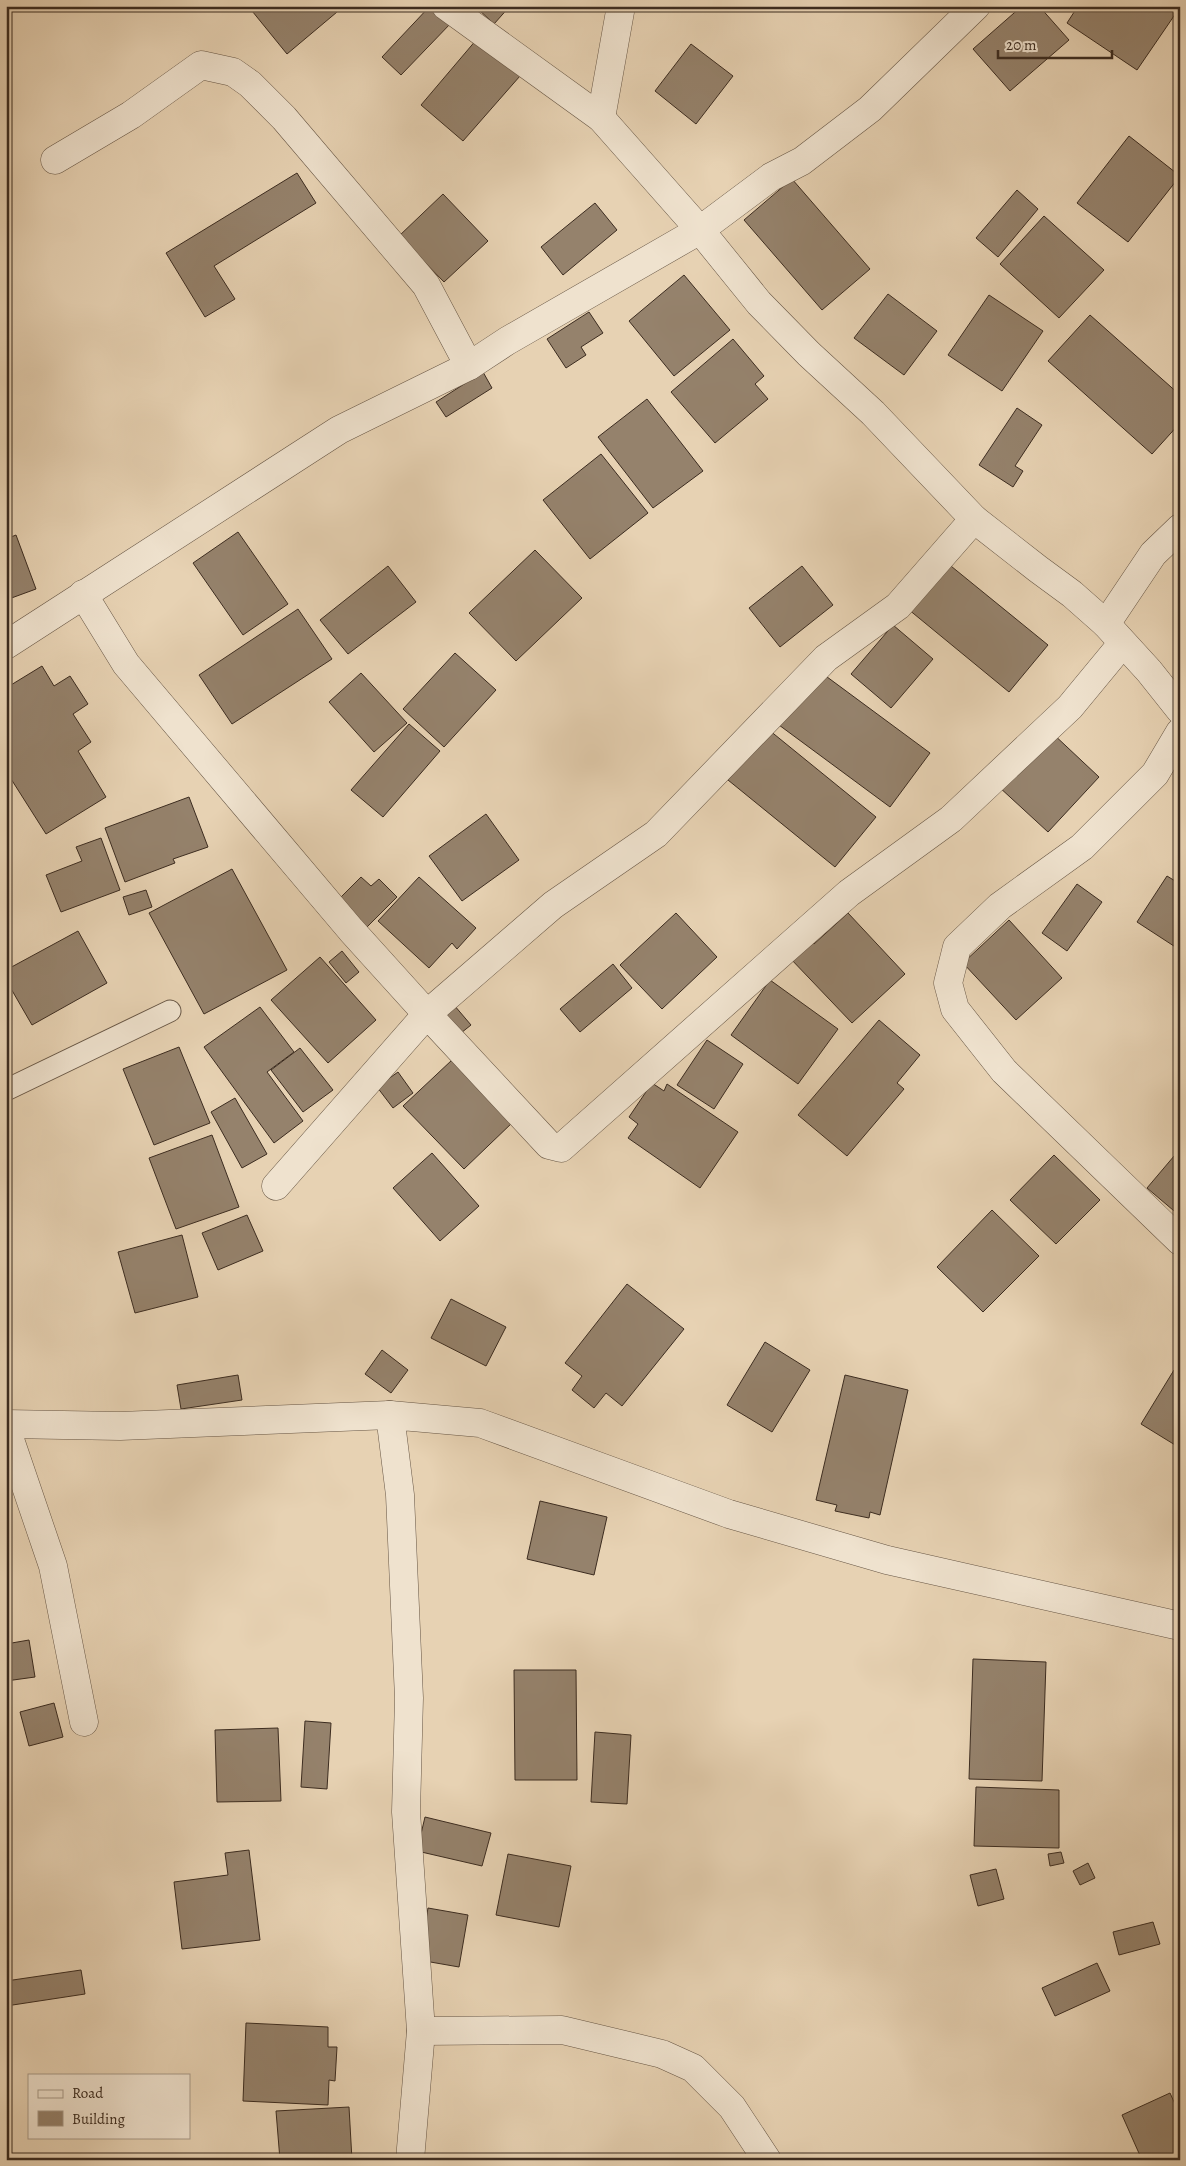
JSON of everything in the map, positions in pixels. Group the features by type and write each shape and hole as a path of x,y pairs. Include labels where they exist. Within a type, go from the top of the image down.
{"street":[{"path":"446,6 601,118 700,230 759,302 809,354 873,413 974,519 1072,594 1114,634 1149,671 1180,710"},
{"path":"601,118 621,6"},
{"path":"6,645 339,430 469,366 507,341 700,230 771,177 802,161 870,109 976,6"},
{"path":"55,160 131,115 201,65 233,72 250,84 284,118 426,285 469,366"},
{"path":"276,1186 427,1014 553,905 656,834 826,658 898,606 974,519"},
{"path":"83,594 126,664 351,930 549,1145 561,1148 849,893 951,819 1070,707 1114,634 1153,554 1180,528"},
{"path":"1180,732 1154,774 1082,847 1000,906 957,947 948,983 955,1009 1004,1071 1180,1241"},
{"path":"390,1415 400,1495 409,1698 406,1812 421,2031 410,2160"},
{"path":"84,1722 53,1566 6,1426 120,1426 390,1415 480,1423 748,1520 887,1560 1180,1626"},
{"path":"421,2031 562,2030 662,2054 693,2068 732,2107 767,2160"}],"lane":[{"path":"6,1090 170,1010"}],"building":[{"path":"248,6 333,6 337,12 287,54"},
{"path":"430,6 435,6 452,22 401,75 382,57"},
{"path":"475,6 510,6 494,24"},
{"path":"1022,6 1039,6 1069,40 1010,91 973,49"},
{"path":"1078,6 1166,6 1176,13 1137,70 1067,23"},
{"path":"477,39 520,76 463,141 421,105"},
{"path":"691,44 733,76 696,124 655,91"},
{"path":"1129,136 1180,176 1128,242 1077,203"},
{"path":"297,173 316,203 214,266 235,299 205,317 166,253"},
{"path":"792,179 870,269 822,310 744,220"},
{"path":"1017,190 1038,209 998,257 976,238"},
{"path":"443,194 488,241 444,282 399,236"},
{"path":"595,203 617,230 563,275 541,247"},
{"path":"1044,216 1104,270 1059,318 1000,264"},
{"path":"684,275 730,330 674,376 629,321"},
{"path":"888,294 937,331 904,375 854,338"},
{"path":"989,295 1043,331 1002,391 948,355"},
{"path":"589,312 603,333 581,347 586,355 566,368 547,339"},
{"path":"1090,315 1180,395 1180,423 1152,454 1048,361"},
{"path":"733,339 764,376 755,384 768,399 715,443 671,392"},
{"path":"483,372 492,388 446,417 436,402"},
{"path":"647,399 703,471 653,508 598,437"},
{"path":"1017,408 1042,425 1015,466 1023,471 1013,487 979,465"},
{"path":"601,454 648,513 590,559 543,500"},
{"path":"238,532 288,604 243,635 193,563"},
{"path":"16,535 36,589 6,600 6,539"},
{"path":"535,550 582,598 516,661 469,613"},
{"path":"946,562 1048,645 1009,692 908,609"},
{"path":"388,566 416,602 348,654 320,620"},
{"path":"802,566 833,605 780,647 749,608"},
{"path":"298,609 332,659 232,724 199,675"},
{"path":"893,625 933,659 891,708 851,674"},
{"path":"455,653 496,690 444,747 403,709"},
{"path":"42,666 54,686 70,676 88,704 73,714 91,742 78,751 106,797 46,834 6,771 6,688"},
{"path":"819,671 930,753 890,807 779,725"},
{"path":"361,673 407,723 374,752 329,702"},
{"path":"409,724 440,751 383,817 351,790"},
{"path":"769,730 876,817 835,867 728,780"},
{"path":"1050,731 1099,777 1048,832 998,786"},
{"path":"189,797 208,847 173,859 175,863 125,882 105,828"},
{"path":"486,814 519,860 462,901 429,856"},
{"path":"101,838 120,890 61,912 46,875 82,861 76,847"},
{"path":"232,869 287,970 204,1014 149,913"},
{"path":"1167,876 1180,884 1180,950 1137,922"},
{"path":"361,877 371,886 379,879 397,897 364,930 336,902"},
{"path":"419,877 476,928 457,949 452,943 429,968 378,921"},
{"path":"1077,884 1102,902 1067,951 1042,933"},
{"path":"146,890 152,907 129,915 123,897"},
{"path":"676,913 717,957 662,1009 620,965"},
{"path":"848,913 905,974 852,1023 789,957 808,939 814,944"},
{"path":"1009,920 1062,978 1016,1020 963,963"},
{"path":"78,931 107,983 32,1025 6,980 6,970"},
{"path":"342,951 359,972 346,983 329,962"},
{"path":"320,957 376,1020 328,1063 271,1000"},
{"path":"613,964 632,988 580,1032 560,1009"},
{"path":"770,980 838,1029 798,1084 731,1035"},
{"path":"454,1005 471,1025 461,1033 444,1013"},
{"path":"260,1007 294,1052 267,1072 303,1121 274,1143 204,1047"},
{"path":"879,1020 920,1055 897,1083 904,1089 847,1156 798,1115"},
{"path":"707,1040 743,1064 714,1109 677,1085"},
{"path":"179,1047 210,1123 154,1145 123,1069"},
{"path":"300,1048 333,1090 303,1112 271,1070"},
{"path":"452,1060 513,1122 464,1169 403,1106"},
{"path":"398,1072 413,1093 393,1108 377,1087"},
{"path":"652,1083 664,1091 667,1084 738,1132 700,1188 628,1138 638,1124 629,1117"},
{"path":"235,1098 267,1154 242,1168 211,1112"},
{"path":"212,1135 239,1207 176,1229 149,1158"},
{"path":"1180,1149 1180,1216 1147,1188"},
{"path":"432,1153 479,1206 440,1241 393,1188"},
{"path":"1054,1155 1100,1200 1056,1244 1010,1200"},
{"path":"992,1210 1039,1256 983,1312 937,1267"},
{"path":"247,1215 263,1251 218,1270 202,1233"},
{"path":"182,1235 198,1297 135,1313 118,1252"},
{"path":"627,1284 684,1329 622,1406 606,1393 594,1408 572,1390 582,1376 565,1363"},
{"path":"451,1299 506,1327 486,1366 431,1338"},
{"path":"765,1342 810,1370 772,1432 727,1405"},
{"path":"382,1350 408,1370 391,1393 365,1374"},
{"path":"1174,1370 1180,1373 1180,1448 1141,1424"},
{"path":"238,1375 242,1400 181,1409 177,1385"},
{"path":"845,1375 908,1390 880,1515 870,1512 869,1518 835,1511 837,1505 816,1500"},
{"path":"540,1501 607,1517 594,1575 527,1559"},
{"path":"29,1640 35,1677 6,1681 6,1644"},
{"path":"973,1659 1046,1662 1042,1781 969,1779"},
{"path":"514,1670 576,1670 577,1780 515,1780"},
{"path":"54,1703 63,1737 29,1746 20,1712"},
{"path":"305,1721 331,1723 327,1789 301,1787"},
{"path":"278,1728 281,1801 217,1802 215,1730"},
{"path":"595,1732 631,1735 627,1804 591,1802"},
{"path":"976,1787 1059,1790 1059,1848 974,1846"},
{"path":"425,1817 491,1833 482,1866 417,1851"},
{"path":"249,1850 260,1940 182,1949 174,1882 228,1875 225,1853"},
{"path":"1061,1852 1064,1863 1050,1866 1048,1854"},
{"path":"508,1854 571,1866 559,1927 496,1915"},
{"path":"1088,1863 1095,1878 1080,1885 1073,1871"},
{"path":"996,1869 1004,1899 978,1906 970,1875"},
{"path":"428,1908 468,1915 459,1967 419,1960"},
{"path":"1153,1922 1160,1944 1119,1955 1113,1932"},
{"path":"1097,1963 1110,1991 1055,2016 1042,1988"},
{"path":"81,1970 85,1994 6,2006 6,1981"},
{"path":"246,2023 328,2027 328,2047 337,2047 335,2081 329,2080 328,2105 243,2101"},
{"path":"1170,2093 1180,2115 1180,2160 1142,2160 1122,2115"},
{"path":"349,2107 352,2160 280,2160 276,2111"}]}
